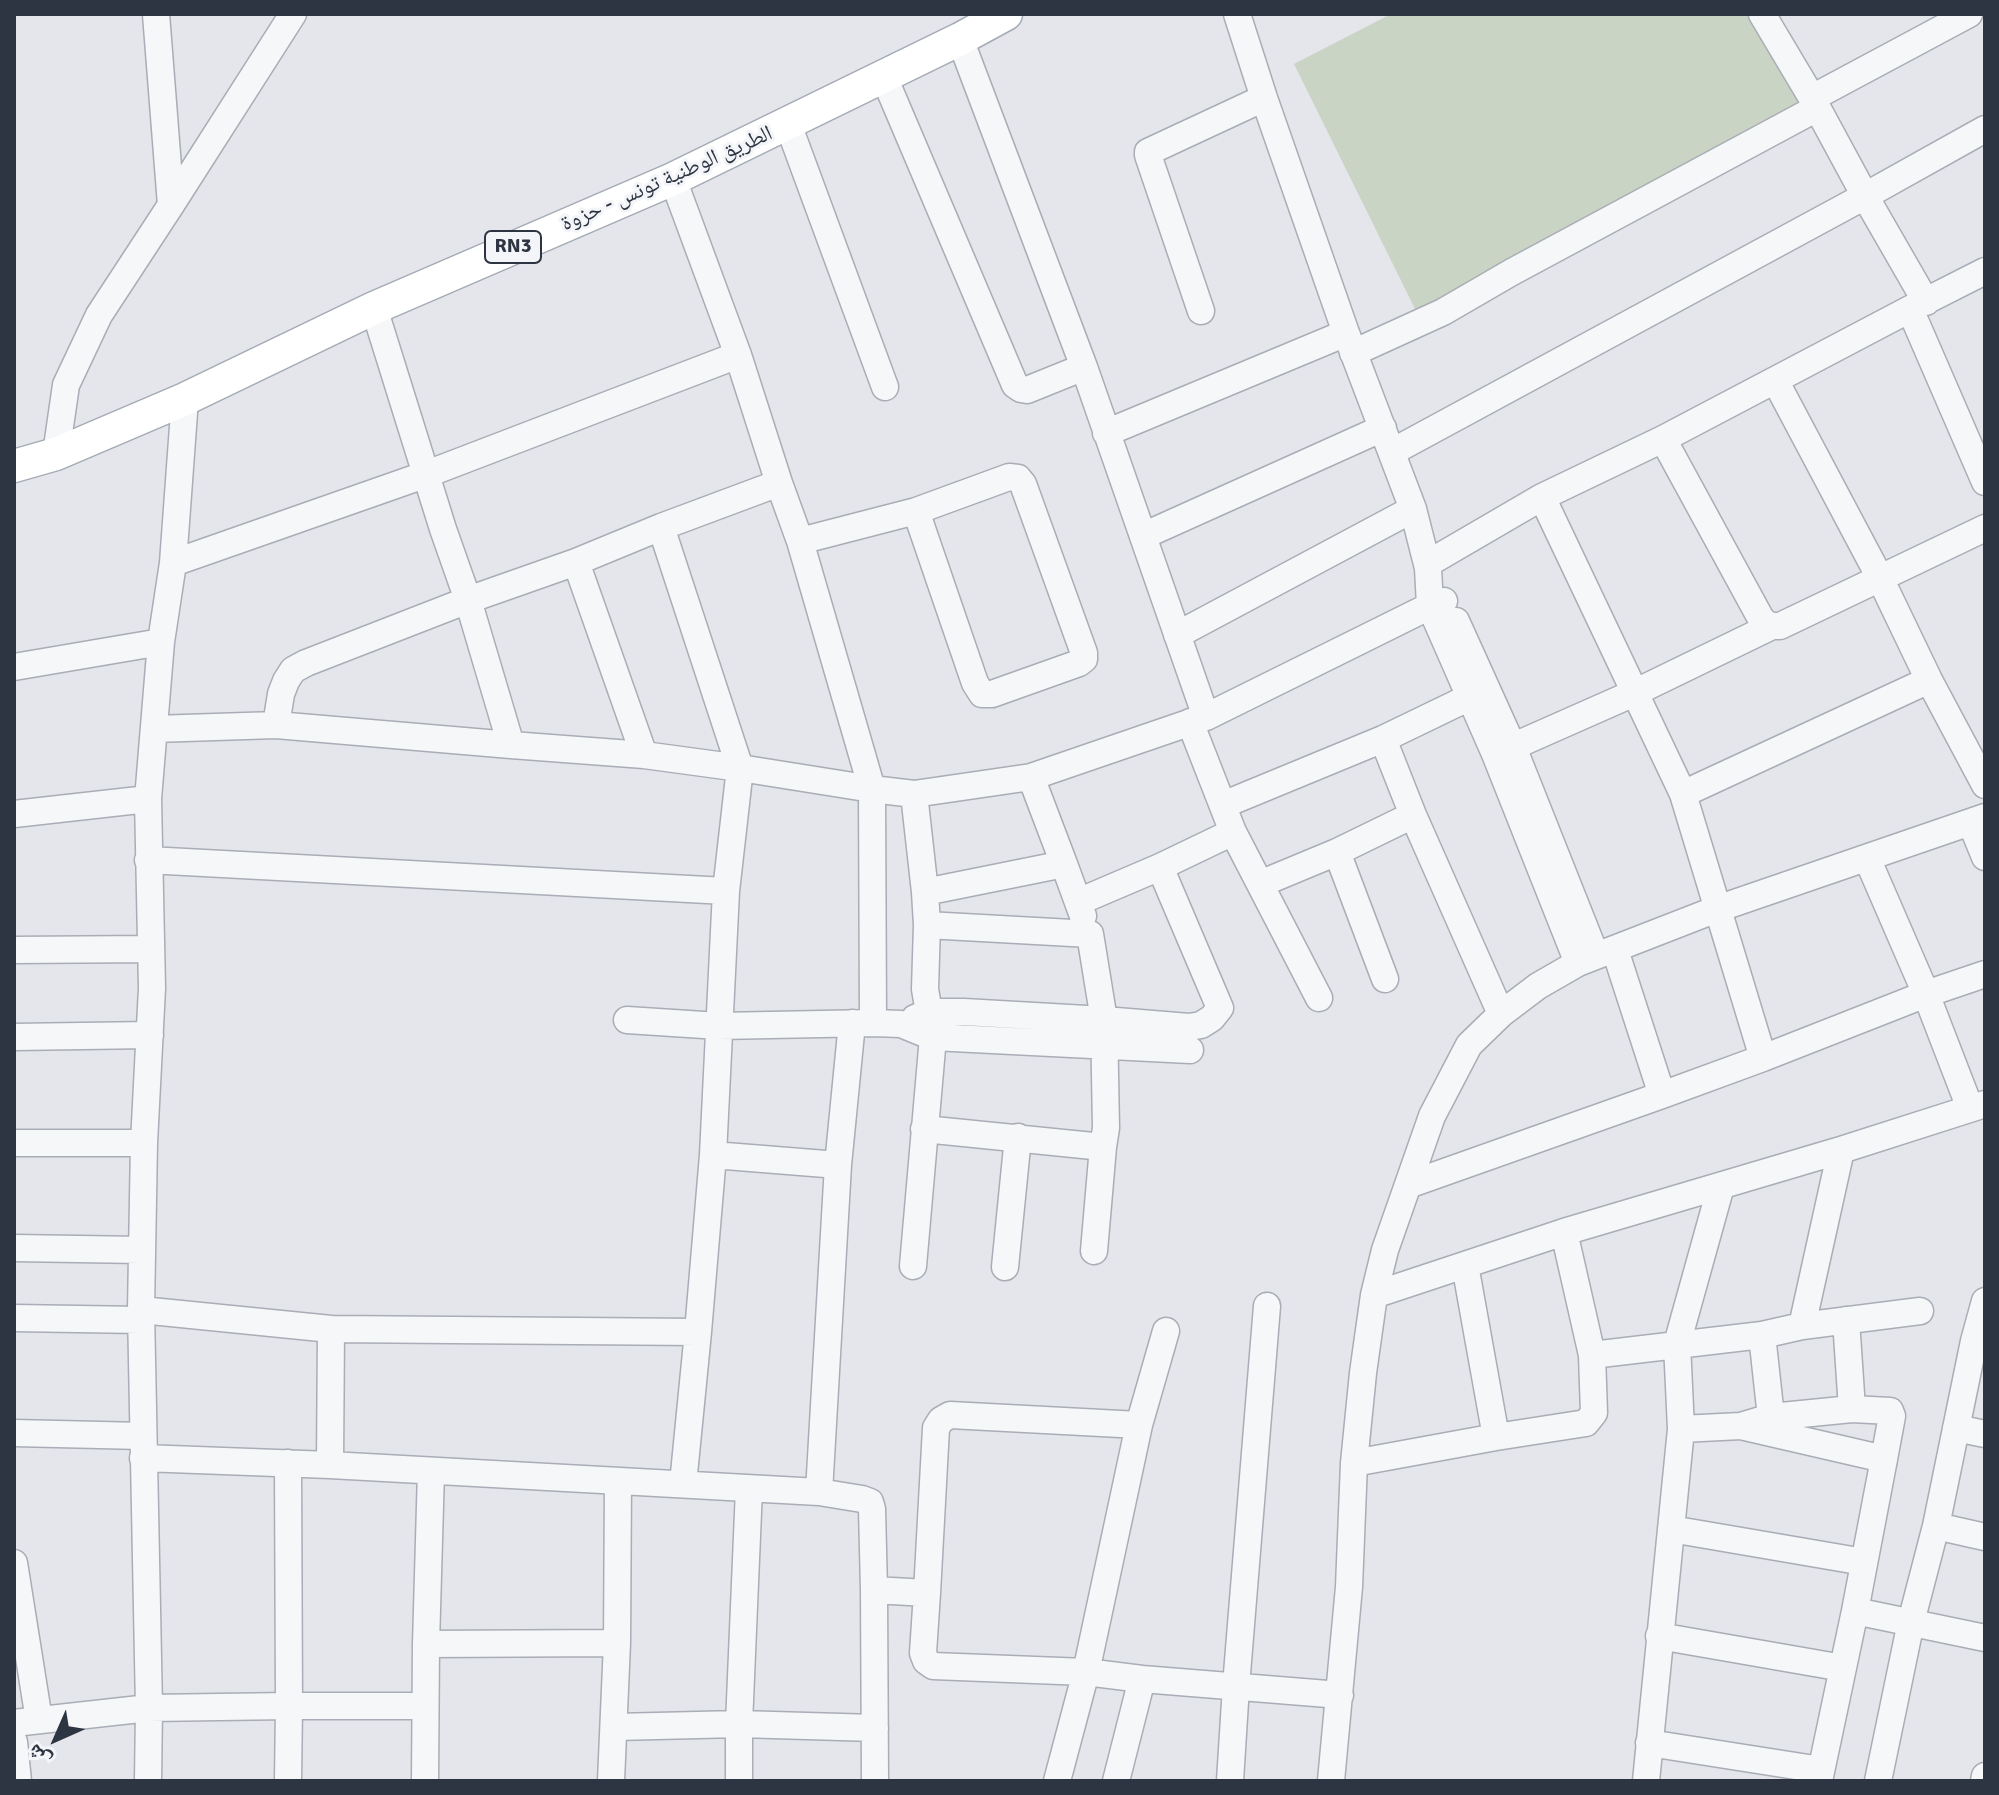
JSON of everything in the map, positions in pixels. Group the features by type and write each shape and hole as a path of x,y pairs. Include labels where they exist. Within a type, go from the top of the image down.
{"main road":[{"name":"الطريق الوطنية تونس - حزوة","path":"14,466 56,454 185,399 374,308 673,179 1006,14"}],"street":[{"path":"156,14 171,205"},
{"path":"56,454 66,385 99,315 293,14"},
{"path":"1237,14 1350,343 1413,509 1438,604 1470,697 1504,751"},
{"path":"1762,14 1865,196 1918,306 1974,429 1985,482"},
{"path":"1106,433 1443,312 1969,14"},
{"path":"960,39 1084,367 1143,536 1177,635 1198,720 1233,832 1319,998"},
{"path":"884,77 1015,385 1027,390 1084,367"},
{"path":"1201,311 1148,152 1264,98"},
{"path":"788,124 885,387"},
{"path":"1143,536 1387,440 1865,196 1985,129"},
{"path":"673,179 738,355 800,541 872,789 862,1023 838,1165 819,1492"},
{"path":"1428,566 1542,497 1663,439 1985,271"},
{"path":"374,308 511,745"},
{"path":"173,563 427,474 738,355"},
{"path":"1775,380 1985,785"},
{"path":"148,1781 141,1250 150,1035 148,799 161,642 173,563 185,399"},
{"path":"1663,439 1760,617 1772,626 1780,626 1985,528"},
{"path":"800,541 916,511 1009,477 1018,478 1023,484 1084,659 992,694 982,694 975,683 916,511"},
{"path":"276,725 281,694 293,670 306,663 779,483"},
{"path":"1542,497 1683,794 1763,1058"},
{"path":"1177,635 1413,509"},
{"path":"661,527 740,768 726,891 713,1155 683,1484"},
{"path":"576,562 644,755"},
{"path":"154,729 276,725 644,755 914,794 1031,777 1198,720 1438,604"},
{"path":"1438,604 1662,1095"},
{"path":"1504,751 1772,626"},
{"path":"14,667 161,642"},
{"path":"1683,794 1929,680"},
{"path":"1223,805 1383,739 1470,697"},
{"path":"1383,739 1501,1014"},
{"path":"1031,777 1090,934 1104,1032 1106,1128 1094,1251"},
{"path":"913,1266 932,1025 925,989 927,925 914,794"},
{"path":"14,814 148,799"},
{"path":"1260,884 1337,852 1413,815"},
{"path":"1331,1781 1349,1587 1354,1463 1374,1295 1385,1250 1432,1116 1469,1045 1501,1014 1538,986 1596,956 1717,909 1978,820 1985,857"},
{"path":"1078,902 1233,832"},
{"path":"1337,852 1385,979"},
{"path":"1374,1295 1564,1232 1978,1106 1867,858"},
{"path":"148,860 726,891"},
{"path":"925,892 1064,864"},
{"path":"627,1020 719,1026 862,1023 1104,1032 1201,1025 1220,1008 1160,867"},
{"path":"927,925 1090,934"},
{"path":"14,950 151,949"},
{"path":"1408,1185 1662,1095 1985,974"},
{"path":"1104,1032 1190,1050"},
{"path":"14,1037 150,1035"},
{"path":"924,1129 1103,1147"},
{"path":"1005,1267 1018,1137"},
{"path":"14,1143 144,1143"},
{"path":"1802,1326 1841,1150"},
{"path":"713,1155 838,1165"},
{"path":"1646,1781 1681,1429 1677,1344 1721,1186"},
{"path":"1354,1463 1590,1420 1594,1413 1592,1355 1564,1232"},
{"path":"14,1248 141,1250"},
{"path":"1465,1265 1496,1437"},
{"path":"1878,1781 1956,1428 1980,1342 1985,1301"},
{"path":"1230,1781 1267,1306"},
{"path":"1592,1355 1762,1335 1802,1326 1920,1311"},
{"path":"14,1318 141,1315 331,1329 698,1332"},
{"path":"1846,1320 1852,1409"},
{"path":"330,1465 331,1329"},
{"path":"1057,1781 1086,1672 1139,1425 1166,1331"},
{"path":"1762,1335 1771,1417"},
{"path":"1649,1743 1820,1776 1892,1413 1888,1410 1852,1409 1771,1417 1741,1426 1681,1429"},
{"path":"1139,1425 950,1415 941,1420 936,1428 923,1653 926,1661 933,1666 1086,1672 1340,1695"},
{"path":"1741,1426 1884,1459"},
{"path":"1956,1428 1985,1434"},
{"path":"14,1433 288,1463 819,1492 870,1502 874,1590 875,1781"},
{"path":"288,1463 288,1781"},
{"path":"425,1781 431,1471"},
{"path":"611,1781 617,1643 618,1481"},
{"path":"739,1781 749,1489"},
{"path":"1936,1526 1985,1537"},
{"path":"1671,1529 1864,1562"},
{"path":"14,1563 27,1721 149,1708 425,1706"},
{"path":"874,1590 927,1593"},
{"path":"1855,1611 1985,1638"},
{"path":"1659,1636 1843,1668"},
{"path":"426,1644 617,1643"},
{"path":"1116,1781 1142,1679"},
{"path":"615,1727 739,1724 875,1728"},
{"path":"14,1742 18,1781"}],"green space":[{"path":"1391,14 1759,14 1816,105 1420,319 1294,64"}]}
